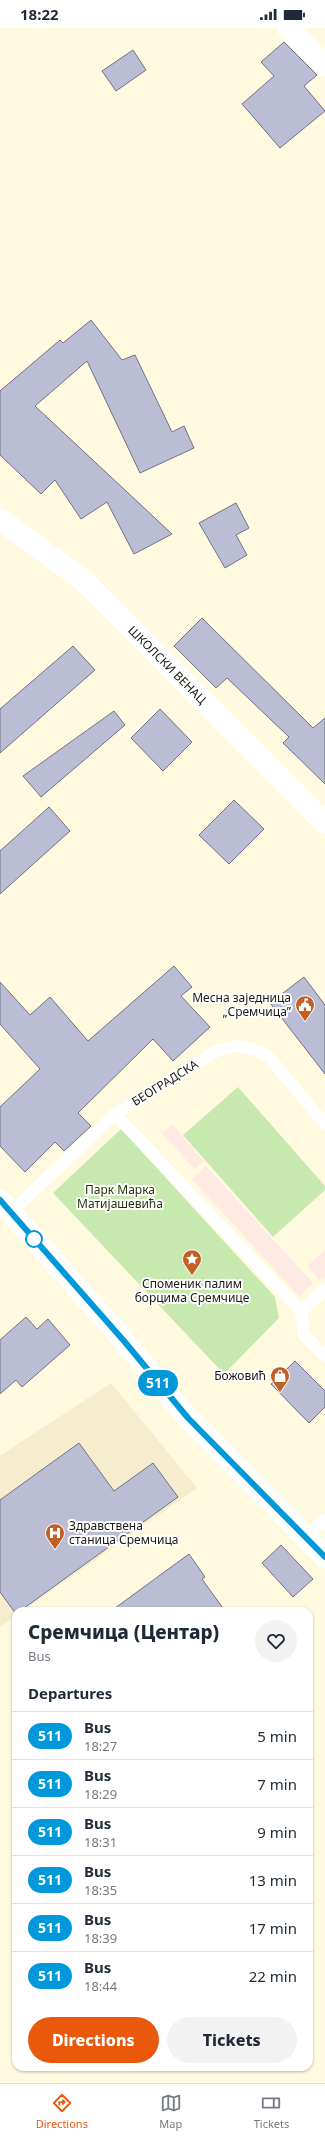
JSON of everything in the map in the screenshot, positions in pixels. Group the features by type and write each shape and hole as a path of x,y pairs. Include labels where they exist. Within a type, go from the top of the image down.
{"street":[{"path":"288,28 325,65"},
{"name":"ШКОЛСКИ ВЕНАЦ","path":"0,519 83,580 325,823"},
{"name":"БЕОГРАДСКА","path":"5,1206 124,1341 188,1418 325,1557"}],"lane":[{"name":"БЕОГРАДСКА","path":"5,1206 116,1114 218,1050 237,1046 256,1050 269,1057 325,1124"},
{"path":"116,1114 301,1311 304,1335 325,1356"},
{"path":"301,1311 325,1289"},
{"path":"306,1538 325,1520"}],"shaded area":[{"path":"172,1125 204,1161 195,1169 162,1133"},
{"path":"206,1166 313,1283 299,1296 192,1179"},
{"path":"325,1250 325,1277 320,1281 307,1266"},
{"name":"Здравствена станица Сремчица","path":"111,1383 197,1488 29,1607 12,1607 12,1619 0,1627 0,1456"}],"green space":[{"path":"238,1087 325,1186 325,1190 273,1237 183,1135"},
{"name":"Парк Марка Матијашевића","path":"121,1129 275,1297 279,1318 224,1374 53,1193"}],"building":[{"path":"284,42 317,75 304,86 325,111 280,148 242,104 274,76 261,62"},
{"path":"133,50 146,70 116,91 102,71"},
{"path":"91,320 122,360 135,355 172,432 184,426 194,448 140,473 87,361 35,406 172,534 134,554 107,502 81,519 55,480 41,494 0,455 0,391 60,340 63,343"},
{"path":"236,503 249,528 236,535 247,555 225,568 199,523"},
{"path":"202,618 313,728 325,718 325,784 283,743 289,737 227,678 216,688 174,646"},
{"path":"73,646 95,670 0,753 0,709"},
{"path":"160,709 192,742 163,771 131,738"},
{"path":"114,711 125,725 41,797 23,776"},
{"path":"234,800 264,829 229,864 199,835"},
{"path":"49,807 70,831 0,894 0,851"},
{"path":"174,966 192,987 181,996 210,1027 173,1061 153,1039 78,1113 91,1126 64,1151 55,1142 25,1172 0,1146 0,1107 40,1069 0,1024 0,982 30,1015 50,997 88,1041"},
{"name":"Месна заједница „Сремчица”","path":"304,977 325,1005 325,1074 270,1003"},
{"path":"26,1317 37,1329 48,1319 70,1345 22,1387 16,1380 0,1394 0,1340"},
{"path":"295,1361 325,1391 325,1407 309,1423 271,1384"},
{"path":"79,1443 114,1491 153,1463 178,1497 26,1607 12,1607 12,1608 0,1592 0,1500"},
{"path":"281,1545 313,1579 293,1597 262,1563"},
{"path":"189,1554 205,1577 202,1579 222,1607 116,1607"}],"bus line":[{"name":"511","path":"0,1200 124,1341 188,1418 325,1557"}],"place":[{"name":"Месна заједница „Сремчица”","path":"305,1022"},
{"name":"Споменик палим борцима Сремчице","path":"192,1276"},
{"name":"Божовић","path":"280,1393"},
{"name":"Здравствена станица Сремчица","path":"55,1550"}]}
